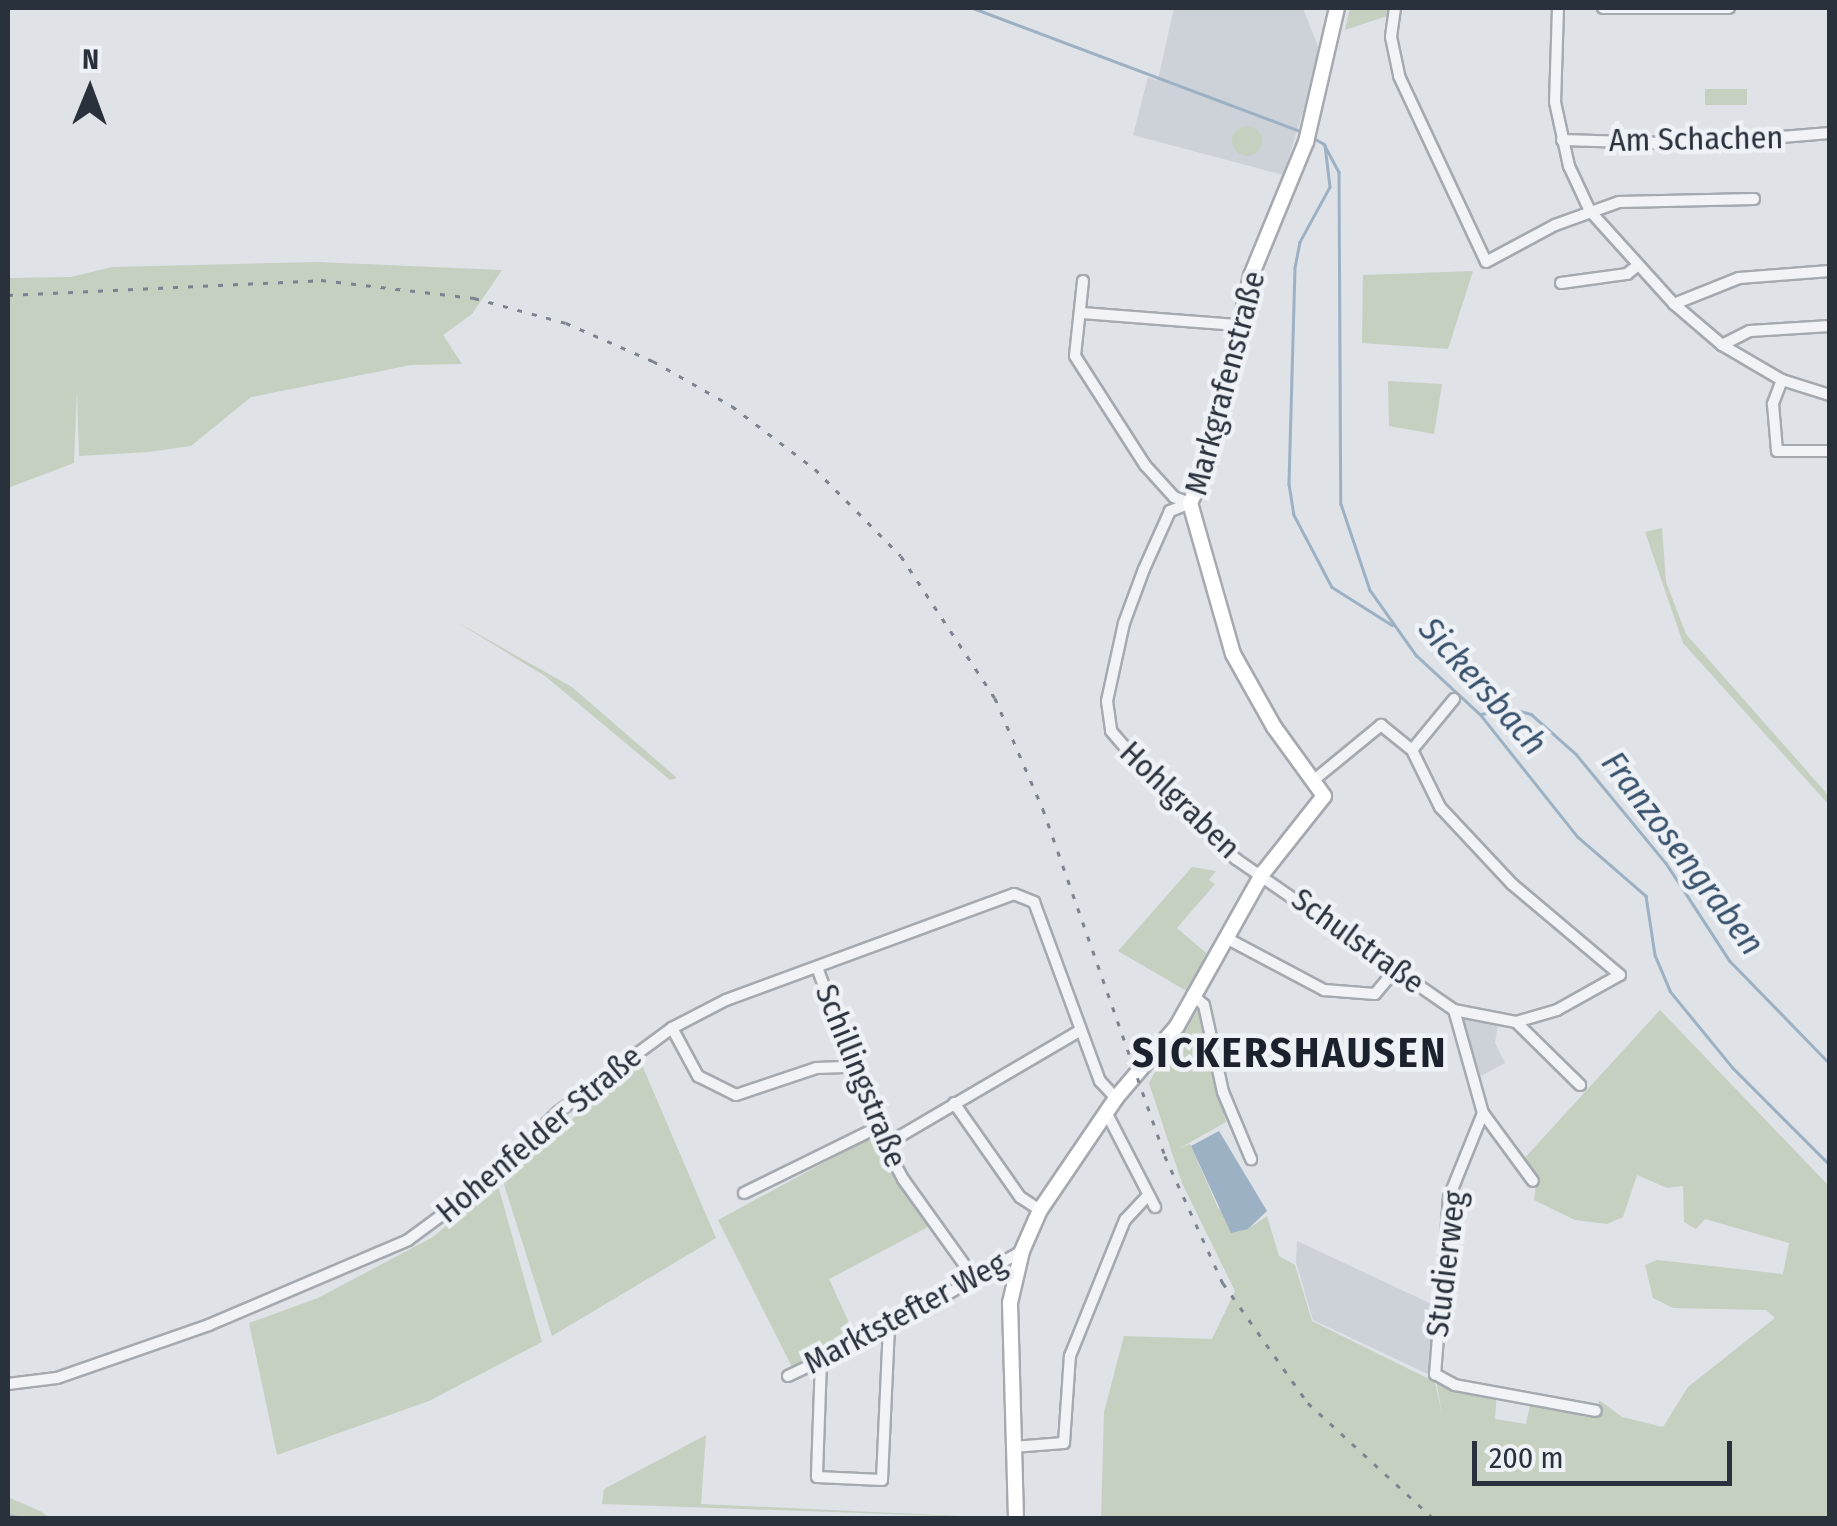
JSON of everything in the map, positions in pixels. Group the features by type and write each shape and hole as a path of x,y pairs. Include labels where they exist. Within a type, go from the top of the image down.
{"street":[{"name":"Markgrafenstraße","path":"1262,873 1324,796 1274,727 1234,654 1190,503 1208,462 1237,325 1308,135 1337,8"},
{"path":"1395,8 1390,38 1399,76 1486,262 1590,211 1652,198 1754,200"},
{"path":"1558,8 1554,85 1562,140 1590,211 1674,304 1722,345 1782,380 1830,395"},
{"path":"1603,8 1729,8"},
{"name":"Am Schachen","path":"1562,140 1698,144 1830,133"},
{"path":"1561,282 1627,274 1637,266"},
{"path":"1674,304 1738,278 1830,271"},
{"path":"1083,281 1075,356 1145,465 1174,497 1190,503"},
{"path":"1082,313 1237,325"},
{"path":"1722,345 1750,331 1830,326"},
{"path":"1782,380 1773,404 1778,450 1830,451"},
{"name":"Hohlgraben","path":"1190,503 1170,510 1124,623 1107,701 1111,732 1168,797 1236,859 1262,873"},
{"path":"1314,780 1381,725 1412,750 1454,699"},
{"name":"Schulstraße","path":"1262,873 1454,1010 1516,1022 1556,1010 1620,975 1512,884 1436,810 1412,750"},
{"path":"1016,1518 1010,1303 1022,1251 1040,1210 1106,1112 1156,1058 1228,939 1262,873"},
{"name":"Hohenfelder Straße","path":"8,1384 58,1378 209,1325 408,1240 492,1178 558,1112 672,1028 726,1000 1026,894 1100,1081 1116,1098"},
{"path":"1228,939 1324,990 1375,994 1397,968"},
{"name":"Schillingstraße","path":"818,970 876,1128 974,1278"},
{"path":"1194,996 1204,1005 1222,1092 1252,1158"},
{"path":"1454,1010 1483,1113 1533,1182"},
{"path":"1516,1022 1580,1085"},
{"path":"672,1028 698,1076 736,1096 816,1068 852,1068"},
{"path":"886,1145 1080,1031"},
{"path":"954,1103 1020,1198 1040,1210"},
{"path":"1106,1112 1155,1207"},
{"name":"Studierweg","path":"1483,1113 1449,1197 1435,1374 1455,1384 1596,1411"},
{"path":"744,1193 876,1128"},
{"path":"1014,1448 1064,1443 1070,1356 1125,1220 1148,1195"},
{"name":"Marktstefter Weg","path":"788,1376 889,1328 1022,1251"},
{"path":"821,1360 817,1476 882,1480 889,1328"}],"shaded area":[{"path":"1174,8 1303,8 1321,54 1283,175 1133,135 1148,77 1157,81 1159,75"},
{"path":"1471,1017 1498,1023 1495,1043 1505,1063 1475,1079 1459,1023"},
{"path":"1297,1241 1436,1306 1430,1375 1313,1320 1296,1262"}],"green space":[{"path":"1350,8 1387,8 1387,16 1345,30"},
{"path":"1705,89 1747,89 1747,105 1705,105"},
{"path":"1247,126 1258,130 1262,141 1258,152 1247,156 1236,152 1232,141 1236,130"},
{"path":"317,262 502,270 472,314 443,335 462,364 411,365 251,397 191,446 148,452 79,456 77,390 74,463 8,488 8,278 71,277 112,267"},
{"path":"1473,271 1448,349 1362,343 1363,275"},
{"path":"1388,381 1442,384 1434,434 1389,426"},
{"path":"1662,528 1666,582 1686,634 1829,796 1829,805 1683,643 1645,532"},
{"path":"455,621 572,687 677,778 670,780 545,676"},
{"path":"1192,867 1216,871 1209,880 1215,884 1177,928 1213,959 1190,993 1118,951"},
{"path":"1190,1008 1200,1009 1226,1122 1180,1148 1190,1144 1218,1208 1248,1229 1267,1216 1279,1256 1295,1265 1312,1321 1435,1382 1442,1415 1435,1374 1497,1391 1495,1419 1526,1424 1531,1401 1598,1412 1599,1400 1622,1417 1663,1427 1688,1387 1775,1318 1766,1310 1673,1308 1653,1298 1645,1265 1657,1260 1783,1274 1789,1243 1705,1219 1696,1229 1684,1222 1683,1186 1667,1188 1637,1175 1623,1217 1607,1224 1575,1220 1534,1200 1536,1184 1521,1162 1660,1010 1829,1186 1829,1518 1101,1518 1104,1412 1124,1336 1212,1339 1235,1291 1182,1183 1149,1083"},
{"path":"636,1051 716,1238 552,1336 502,1178 622,1077 620,1063"},
{"path":"873,1136 928,1227 829,1279 855,1336 793,1369 718,1220"},
{"path":"497,1182 542,1342 429,1401 277,1455 249,1323 318,1298 433,1237"},
{"path":"706,1435 701,1504 1002,1518 602,1504 604,1489"},
{"path":"8,1497 42,1512 49,1518 8,1518"}],"water":[{"path":"1219,1131 1267,1211 1248,1229 1231,1233 1191,1146"}],"waterway":[{"path":"973,8 1301,131"},
{"name":"Sickersbach","path":"1312,137 1324,144 1339,172 1341,504 1370,590 1416,655 1480,714 1578,837 1646,896 1655,955 1670,991 1733,1068 1830,1165"},
{"path":"1325,145 1330,187 1300,242 1295,268 1289,484 1294,515 1332,587 1392,625"},
{"name":"Franzosengraben","path":"1481,714 1511,708 1531,714 1576,754 1666,863 1730,961 1830,1064"},
{"path":"8,1515 22,1518"}],"railway":[{"path":"8,295 321,280 474,298 566,323 653,361 732,406 815,469 901,556 995,698 1043,809 1165,1156 1223,1283 1308,1403 1433,1518"}],"district":[{"name":"SICKERSHAUSEN","path":"1290,1053"}]}
